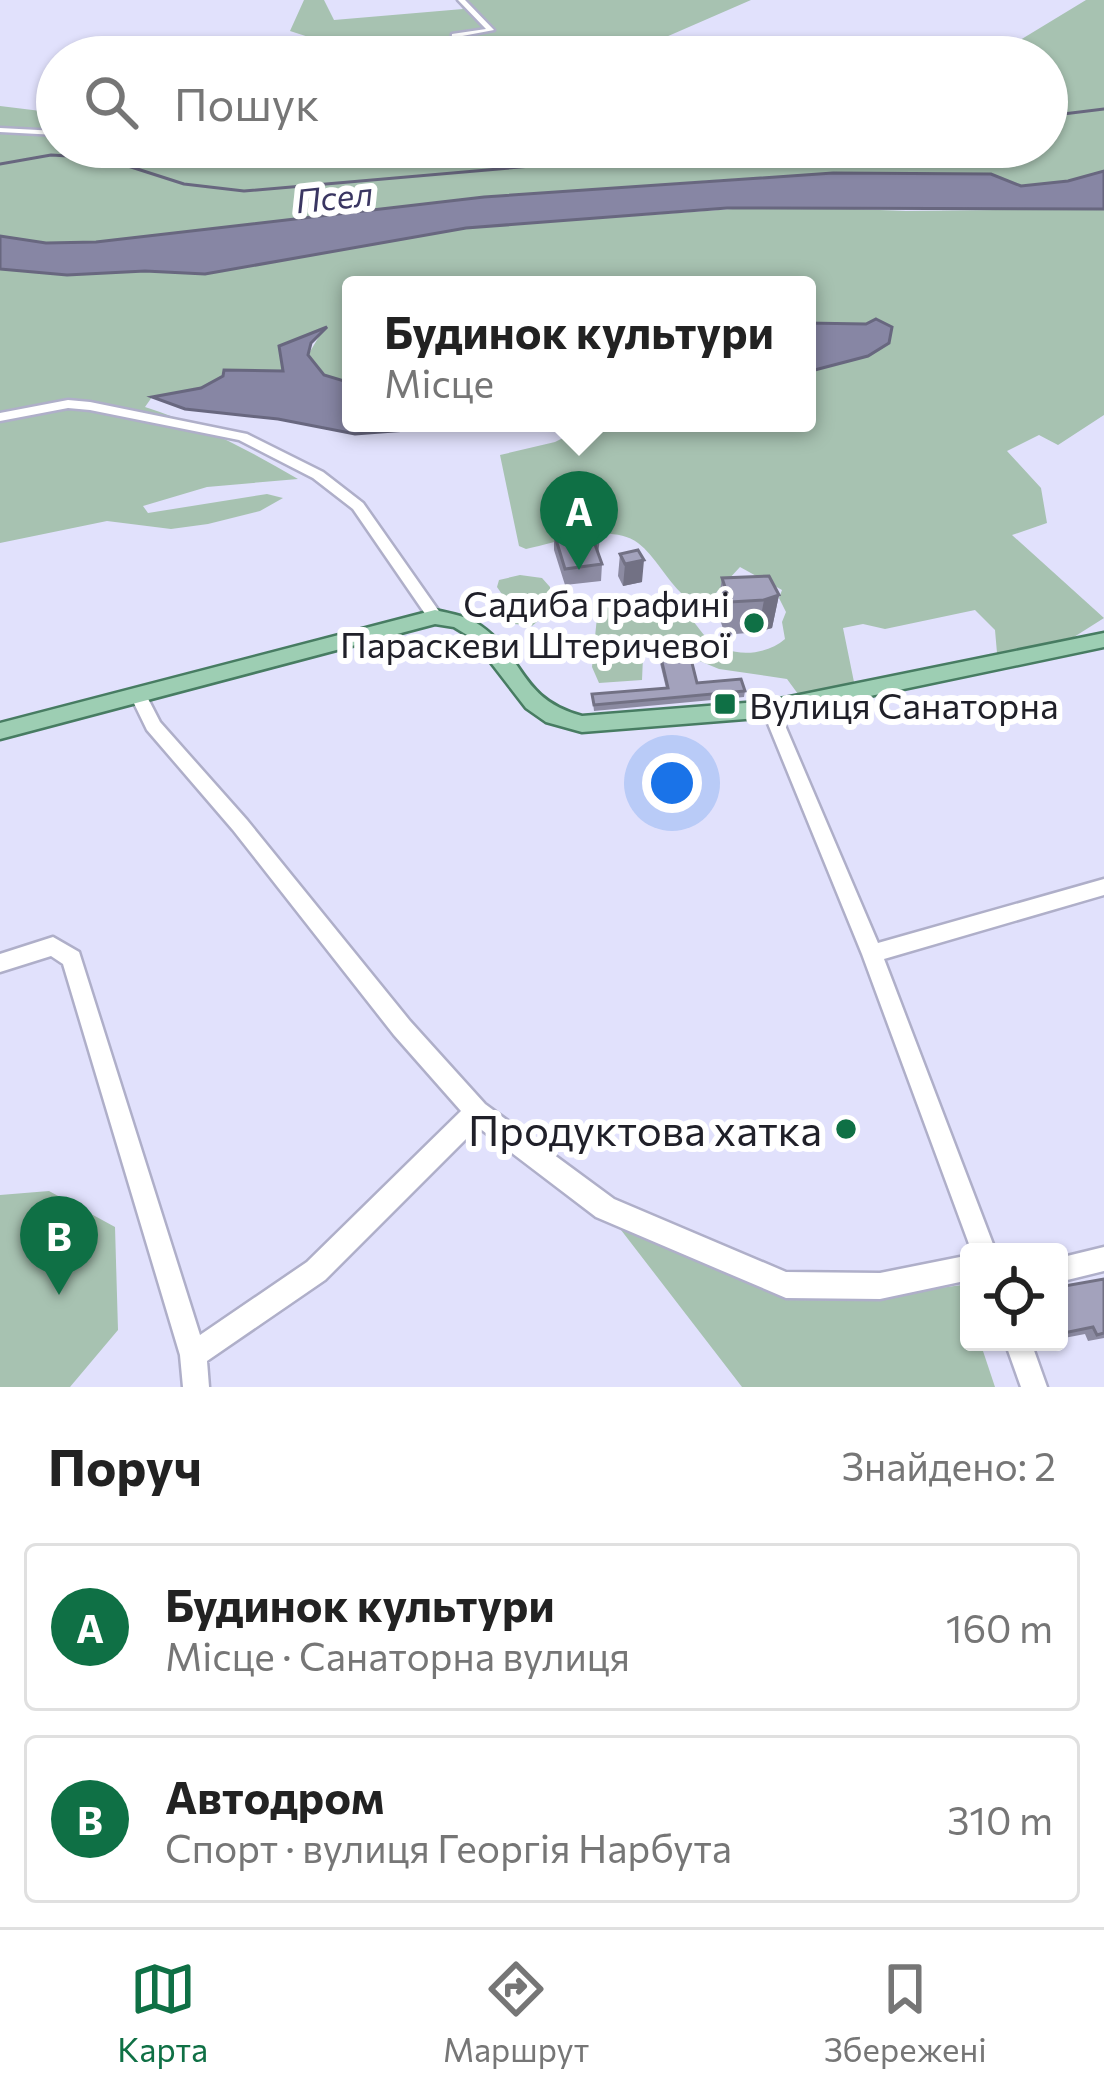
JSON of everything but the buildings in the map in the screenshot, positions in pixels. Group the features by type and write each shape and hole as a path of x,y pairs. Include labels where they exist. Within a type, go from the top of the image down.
{"main road":[{"path":"0,731 435,617 476,628 520,694 545,713 568,722 626,723 770,710 1104,640"}],"street":[{"path":"454,36 491,30 460,0"},
{"path":"0,130 36,133"},
{"path":"0,417 68,404 243,437 345,492 435,617"},
{"path":"138,695 153,726 477,1112 605,1208 786,1285 880,1286 960,1269"},
{"path":"770,710 872,954 981,1243"},
{"path":"872,954 1104,887"},
{"path":"0,963 52,946 72,958 193,1354 196,1387"},
{"path":"193,1354 316,1271 477,1112"},
{"path":"1068,1268 1104,1259"},
{"path":"1021,1351 1034,1387"}],"green space":[{"path":"304,0 324,0 334,20 463,9 456,0 751,0 668,36 305,36 290,31"},
{"path":"1086,0 1104,0 1104,171 1021,186 991,174 730,179 484,197 96,242 46,243 0,236 0,106 36,110 36,168 1068,168 1068,36 1027,36"},
{"path":"776,206 906,211 1104,209 1104,415 1058,445 1039,435 1007,451 1041,488 1047,523 1012,535 1104,618 1074,637 997,653 995,630 975,610 885,629 863,624 843,628 854,682 798,694 787,679 719,669 678,652 643,657 642,680 599,683 592,667 598,607 629,600 660,602 684,613 716,645 735,652 757,652 785,639 782,590 740,567 714,595 682,594 638,543 612,534 526,549 519,546 500,455 555,442 575,432 816,432 816,370 868,356 889,343 866,324 816,323 816,276 342,276 342,380 324,375 308,355 324,328 284,371 224,370 223,376 201,388 152,397 145,407 223,438 298,479 207,487 143,506 148,513 267,494 283,498 260,511 208,524 171,529 107,521 0,543 0,269 67,275 205,274 466,228"},
{"path":"520,575 542,578 550,587 550,611 532,626 505,623 508,603 497,587 499,580"},
{"path":"49,1191 115,1227 118,1330 70,1387 0,1387 0,1195"},
{"path":"611,1217 786,1293 880,1296 960,1285 960,1351 983,1351 995,1387 742,1387"}],"water":[{"name":"Псел","path":"1104,171 1104,209 727,208 466,228 205,274 67,275 0,269 0,236 46,243 96,242 484,197 833,173 991,174 1021,186"},
{"path":"876,319 892,327 889,343 868,356 816,370 816,323 866,324"},
{"path":"327,327 311,343 308,355 324,375 342,380 342,431 185,409 152,397 201,388 223,376 224,370 283,371 279,346"}],"waterway":[{"path":"1068,113 1104,109"},
{"path":"0,164 36,158"},
{"path":"134,168 184,184 244,191 509,168"}],"place":[{"name":"Будинок культури","path":"579,570"},
{"name":"Садиба графині Параскеви Штеричевої","path":"754,623"},
{"name":"Вулиця Санаторна","path":"725,704"},
{"name":"Продуктова хатка","path":"846,1129"},
{"name":"Автодром","path":"59,1295"}]}
